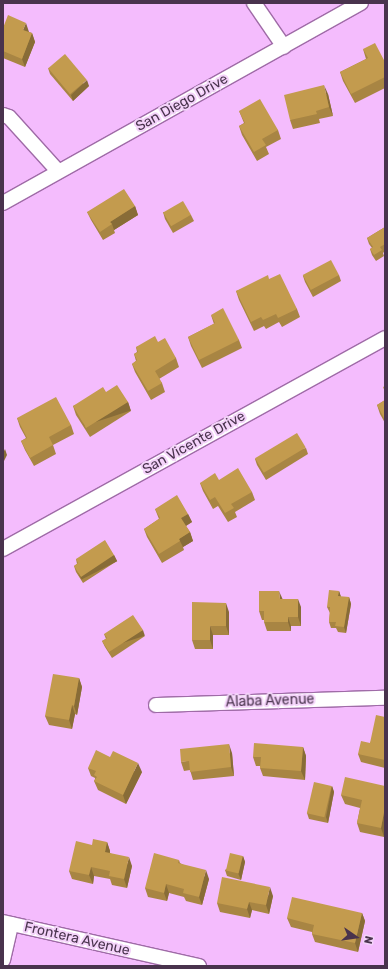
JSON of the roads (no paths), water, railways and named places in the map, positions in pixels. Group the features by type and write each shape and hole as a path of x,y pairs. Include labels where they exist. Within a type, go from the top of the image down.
{"street":[{"path":"254,3 284,47"},
{"name":"San Diego Drive","path":"3,203 361,3"},
{"path":"3,115 10,117 58,171"},
{"name":"San Vicente Drive","path":"3,549 385,338"},
{"name":"Alaba Avenue","path":"156,705 385,698"},
{"path":"3,960 7,923"},
{"name":"Frontera Avenue","path":"7,923 199,966"}]}
